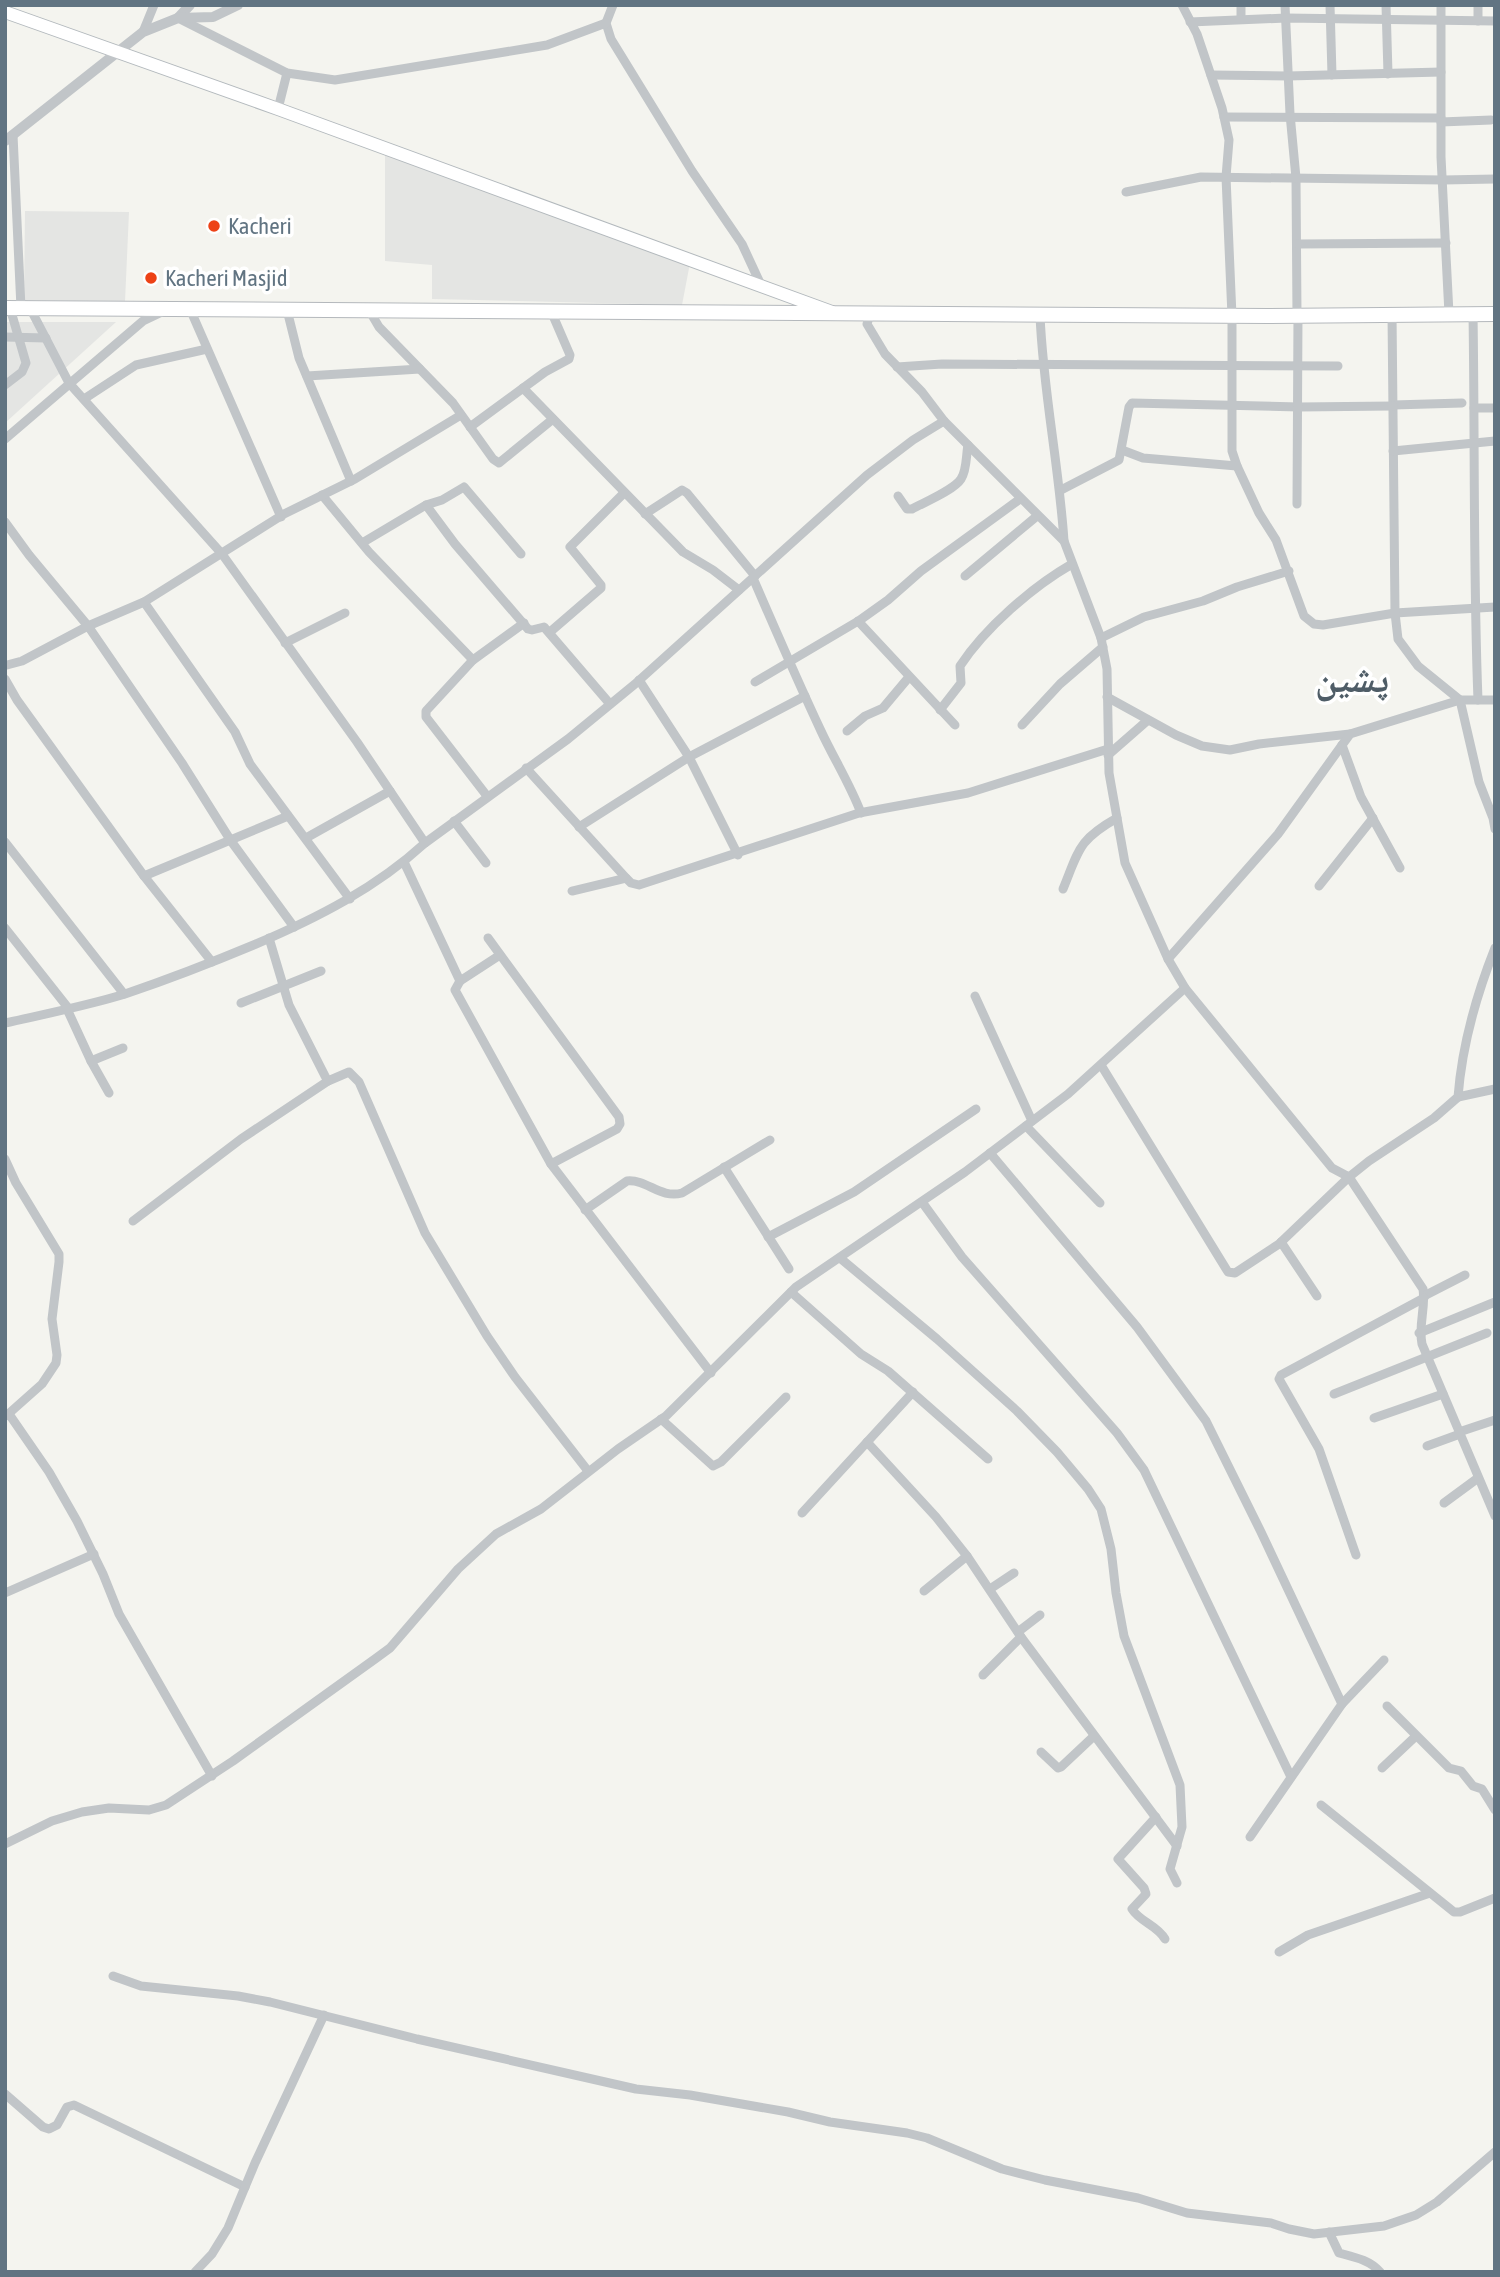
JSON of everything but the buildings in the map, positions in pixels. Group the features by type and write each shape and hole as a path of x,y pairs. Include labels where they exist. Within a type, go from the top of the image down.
{"main road":[{"path":"5,12 835,313"},
{"path":"17,308 1232,316 1495,314"}],"street":[{"path":"143,32 154,5"},
{"path":"178,18 190,5"},
{"path":"5,385 22,372 26,363 17,308 9,138 143,32 178,18 213,16 238,5"},
{"path":"612,5 606,23 611,38 692,171 742,244 761,285"},
{"path":"1182,5 1211,75 1229,140 1226,177 1232,316 1232,451 1259,513 1276,540 1304,617 1314,624 1323,625 1395,613 1495,607"},
{"path":"1241,5 1241,19"},
{"path":"1285,5 1298,244 1297,503"},
{"path":"1330,5 1332,75"},
{"path":"1386,5 1388,74"},
{"path":"1441,5 1441,120 1449,314"},
{"path":"1478,5 1478,21"},
{"path":"178,18 288,73 335,80 547,45 606,23"},
{"path":"1190,22 1286,18 1495,21"},
{"path":"1211,75 1441,72"},
{"path":"278,109 288,73"},
{"path":"1224,117 1491,120"},
{"path":"1126,192 1200,177 1495,179"},
{"path":"1298,244 1446,243"},
{"path":"17,308 46,338 69,383 222,554 425,843"},
{"path":"5,439 144,321 167,309"},
{"path":"190,309 281,517"},
{"path":"287,310 307,376 351,481"},
{"path":"369,310 379,327 461,415 493,459 499,463 553,419"},
{"path":"470,427 523,388 569,359 570,355 551,311"},
{"path":"1392,313 1395,613 1398,639 1418,666 1460,700 1479,782 1494,818 1495,829"},
{"path":"870,314 867,324 885,354 922,392 944,421 1064,541"},
{"path":"1473,314 1474,608 1478,700"},
{"path":"1040,315 1042,365 1061,490 1064,541 1102,643 1107,669 1109,773 1125,863 1168,958 1185,988 1332,1168 1349,1177 1423,1289 1419,1333 1478,1478 1491,1499 1495,1516"},
{"path":"5,337 46,338"},
{"path":"84,399 135,365 207,349"},
{"path":"897,367 942,364 1338,366"},
{"path":"307,376 420,369"},
{"path":"523,388 683,552 739,590"},
{"path":"1061,490 1112,466 1119,460 1132,403 1299,407 1462,403"},
{"path":"1474,408 1495,408"},
{"path":"6,664 22,661 88,626 144,602 281,517 351,481 461,415"},
{"path":"5,1023 124,994 294,928 350,899 404,862 487,796 568,738 639,680 867,475 913,440 944,421"},
{"path":"1393,451 1495,441"},
{"path":"898,496 907,509 912,509 953,486 961,479 968,445"},
{"path":"1122,450 1143,457 1237,466"},
{"path":"362,543 426,505 442,500 464,487 521,554"},
{"path":"645,514 682,491 687,493 754,577 805,696 839,768 848,780 861,813"},
{"path":"550,632 601,588 570,547 624,493"},
{"path":"322,495 362,543 473,660"},
{"path":"755,682 858,621 1020,499"},
{"path":"426,505 455,544 524,623 531,630 544,627 550,632 610,704"},
{"path":"965,576 1037,516"},
{"path":"5,522 88,626 113,666 175,752 231,841 294,928"},
{"path":"940,710 961,683 960,666 992,628 1072,564"},
{"path":"1022,724 1102,643 1144,617 1203,601 1289,571"},
{"path":"144,602 234,732 250,764 350,899"},
{"path":"285,643 345,613"},
{"path":"858,621 955,725"},
{"path":"487,796 426,716 426,711 473,660 524,623"},
{"path":"847,731 864,716 883,708 909,677"},
{"path":"5,679 17,700 144,876 212,962"},
{"path":"639,680 689,757 738,855"},
{"path":"579,827 689,757 805,696"},
{"path":"1107,697 1202,746 1230,750 1259,744 1350,734 1460,700 1495,700"},
{"path":"526,768 626,878 639,886 861,813 968,793 1108,752 1148,720"},
{"path":"1168,958 1278,834 1350,734"},
{"path":"1342,745 1361,797 1400,868"},
{"path":"306,838 390,791"},
{"path":"144,876 288,816"},
{"path":"1063,889 1078,852 1089,835 1116,818"},
{"path":"1319,886 1373,818"},
{"path":"454,821 486,863"},
{"path":"5,842 124,994"},
{"path":"404,862 460,981"},
{"path":"572,891 626,878"},
{"path":"5,928 68,1009 109,1093"},
{"path":"269,938 289,1005 328,1081"},
{"path":"488,938 609,1102 620,1124 617,1129 551,1164"},
{"path":"1458,1097 1460,1067 1479,989 1495,948"},
{"path":"500,955 460,981 455,990 551,1164 711,1373"},
{"path":"241,1003 321,971"},
{"path":"5,1844 52,1821 82,1812 109,1808 149,1810 166,1805 212,1776 390,1648 479,1548 508,1526 541,1509 588,1471 661,1419 791,1292 922,1202 1068,1094 1185,988"},
{"path":"975,996 1029,1124 1100,1203"},
{"path":"91,1060 123,1048"},
{"path":"1101,1065 1228,1272 1235,1273 1281,1242 1369,1161 1434,1118 1458,1097 1495,1089"},
{"path":"132,1221 241,1139 328,1081 349,1072 359,1082 430,1243 508,1367 588,1471"},
{"path":"768,1237 854,1192 976,1109"},
{"path":"585,1210 627,1181 673,1195 682,1193 770,1140"},
{"path":"990,1153 1137,1327 1206,1421 1342,1704"},
{"path":"5,1159 16,1183 59,1254 52,1319 56,1363 42,1384 7,1416 49,1472 94,1554 118,1614 212,1776"},
{"path":"724,1167 789,1269"},
{"path":"922,1202 970,1267 1117,1433 1144,1470 1291,1777"},
{"path":"1281,1242 1317,1296"},
{"path":"840,1258 937,1339 1017,1411 1058,1452 1101,1509 1111,1549 1124,1636 1180,1785 1182,1827 1170,1869 1177,1883"},
{"path":"1356,1555 1320,1449 1279,1379 1281,1375 1465,1275"},
{"path":"791,1292 861,1354 888,1371 913,1392 988,1459"},
{"path":"1419,1333 1495,1302"},
{"path":"1334,1394 1487,1333"},
{"path":"802,1513 913,1392"},
{"path":"1374,1418 1443,1394"},
{"path":"661,1419 713,1466 721,1462 786,1397"},
{"path":"1427,1446 1495,1420"},
{"path":"867,1442 936,1517 967,1556 1020,1635 1177,1846"},
{"path":"1444,1503 1478,1478"},
{"path":"5,1593 94,1554"},
{"path":"924,1591 967,1556"},
{"path":"990,1589 1014,1573"},
{"path":"983,1675 1040,1615"},
{"path":"1250,1836 1342,1704 1384,1660"},
{"path":"1387,1706 1449,1768 1461,1771 1473,1786 1482,1789 1495,1810"},
{"path":"1041,1752 1058,1768 1094,1736"},
{"path":"1382,1769 1416,1736"},
{"path":"1321,1805 1454,1912 1495,1898"},
{"path":"1156,1818 1118,1859 1144,1888 1146,1894 1132,1909 1135,1914 1160,1930 1165,1939"},
{"path":"1279,1952 1308,1935 1430,1893"},
{"path":"113,1976 141,1986 239,1996 636,2089 690,2095 830,2122 907,2133 927,2138 1002,2169 1045,2180 1138,2198 1187,2213 1271,2223 1314,2234 1384,2226 1416,2215 1437,2203 1495,2152"},
{"path":"195,2272 212,2254 228,2228 324,2015"},
{"path":"5,2094 43,2127 52,2127 67,2107 74,2105 245,2187"},
{"path":"1329,2232 1339,2253 1365,2261 1380,2272"}],"shaded area":[{"path":"385,155 690,263 682,305 432,299 432,265 385,261"},
{"path":"25,211 129,212 125,302 24,300"},
{"path":"5,322 116,322 5,423"}],"place":[{"name":"Kacheri","path":"214,226"},
{"name":"Kacheri Masjid","path":"151,278"}],"district":[{"name":"پشین","path":"1352,678"}]}
